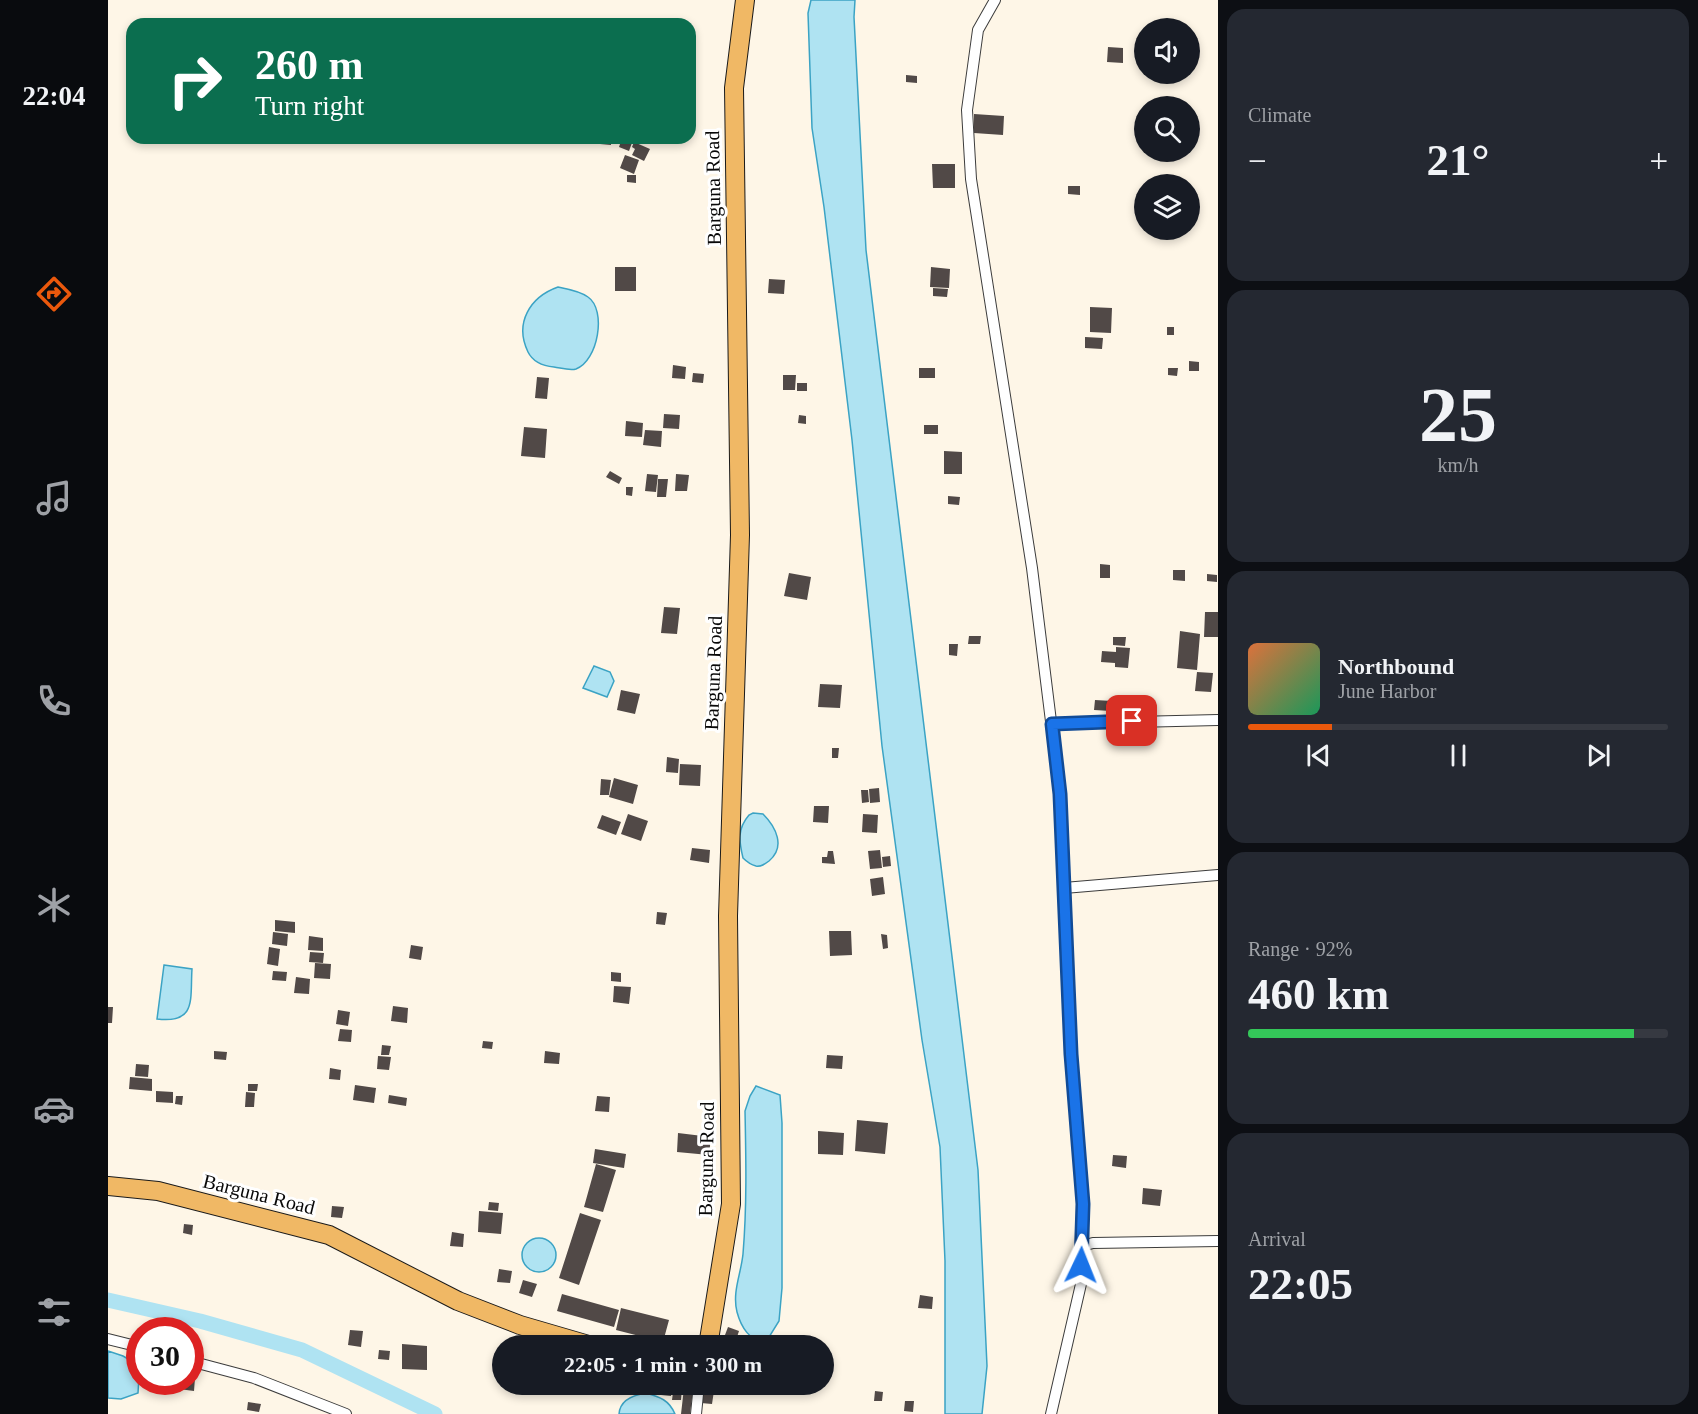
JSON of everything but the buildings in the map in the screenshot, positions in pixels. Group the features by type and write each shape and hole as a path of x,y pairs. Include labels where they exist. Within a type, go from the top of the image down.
{"main road":[{"name":"Barguna Road","path":"710,1335 730,1204 728,916 740,536 734,88 745,0"},
{"name":"Barguna Road","path":"108,1186 158,1191 329,1235 458,1301 520,1325 554,1335"}],"street":[{"path":"995,0 978,30 967,110 971,179 1031,557 1060,794 1071,1054 1083,1204 1081,1284 1051,1414"},
{"path":"1052,724 1218,720"},
{"path":"1064,888 1218,875"},
{"path":"1082,1246 1093,1243 1218,1241"},
{"path":"108,1339 126,1344"},
{"path":"204,1365 254,1378 346,1414"},
{"path":"696,1414 698,1395"}],"water":[{"path":"811,0 855,0 866,250 978,1170 987,1366 982,1414 945,1414 945,1261 940,1147 922,1040 882,746 852,440 824,207 812,128 808,13"},
{"path":"558,287 588,297 594,303 597,313 597,335 590,356 584,364 574,370 539,363 530,355 524,341 524,321 527,312 540,297"},
{"path":"594,666 610,672 614,681 607,697 583,688"},
{"path":"753,813 763,814 772,825 778,843 774,855 760,866 753,865 743,858 741,846 742,825"},
{"path":"164,965 192,969 189,1007 179,1018 170,1020 157,1019"},
{"path":"756,1086 780,1095 782,1288 779,1321 770,1335 747,1333 739,1318 736,1305 745,1218 745,1111"},
{"path":"539,1238 551,1243 556,1255 551,1267 539,1272 527,1267 522,1255 527,1243"},
{"path":"108,1351 126,1358 126,1395 132,1395 121,1399 108,1398"},
{"path":"636,1395 656,1396 670,1405 675,1414 619,1414 622,1405"}],"waterway":[{"path":"108,1300 200,1321 302,1350 435,1414"}],"route":[{"path":"1081,1265 1083,1204 1071,1054 1060,794 1052,724 1132,721"}]}
